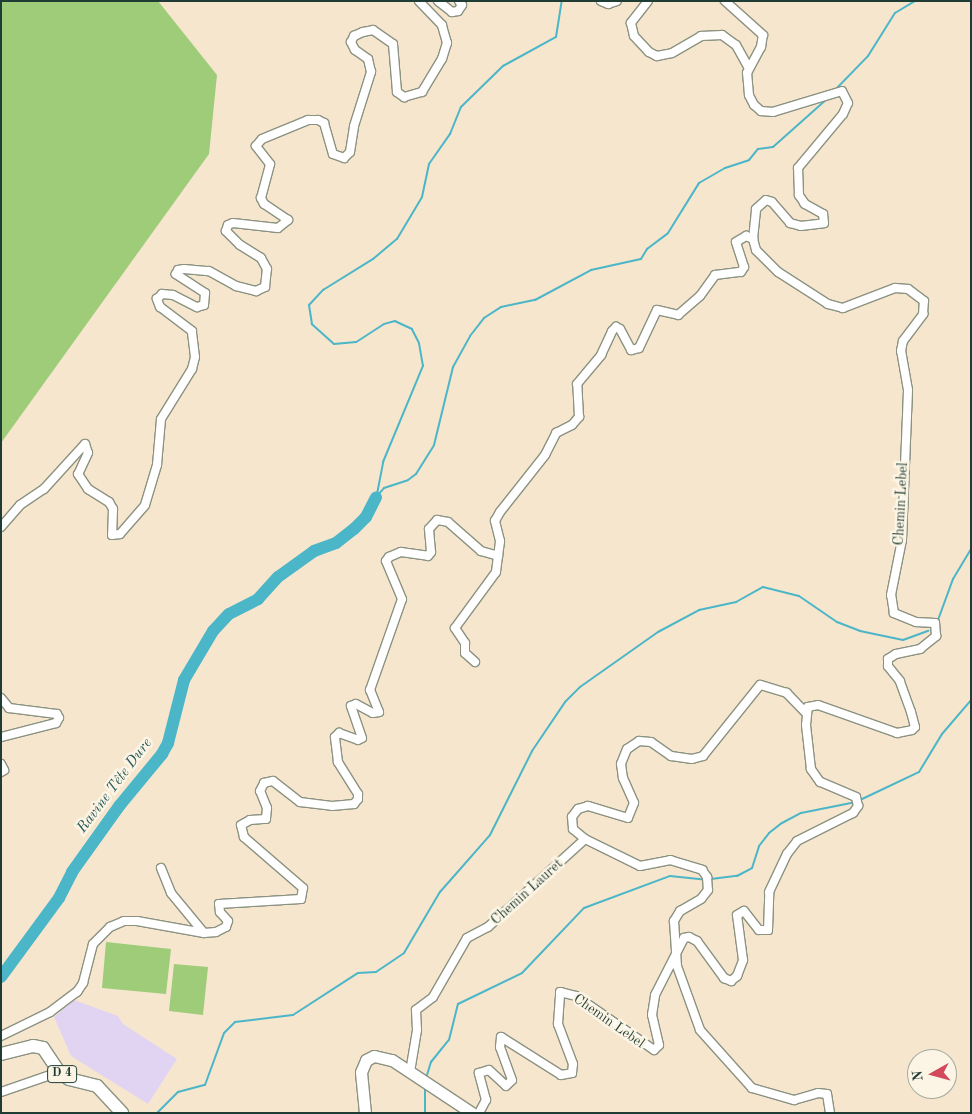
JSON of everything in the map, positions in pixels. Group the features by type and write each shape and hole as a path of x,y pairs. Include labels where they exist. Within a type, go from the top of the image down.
{"main road":[{"name":"D 4","path":"1,1054 33,1046 43,1048 59,1072 69,1079 97,1086 122,1113"},
{"path":"365,1113 360,1081 366,1060 374,1056 384,1056 472,1113"}],"street":[{"path":"1,527 20,505 44,488 85,444 88,453 78,474 88,489 109,502 112,509 112,535 120,534 145,505 157,465 161,419 192,369 195,357 192,331 160,307 158,299 162,294 172,295 197,307 204,305 204,293 176,274 178,270 184,269 209,271 236,286 256,291 265,287 267,269 261,258 240,245 226,231 228,225 233,223 278,228 288,220 264,204 261,198 270,164 256,146 262,139 308,120 318,120 324,123 332,154 344,158 350,152 354,126 371,72 368,59 355,50 352,42 363,32 373,30 392,44 398,92 404,97 422,92 442,59 447,43 442,25 419,1"},
{"path":"438,1 452,12 458,11 462,5 459,1"},
{"path":"601,1 608,4 617,1"},
{"path":"648,1 631,23 634,36 650,52 657,56 672,53 701,36 722,35 736,44 749,68"},
{"path":"475,662 465,653 465,643 455,628 496,572 501,548 495,521 509,496 545,455 556,433 572,425 579,417 577,384 602,355 612,331 616,327 620,329 631,350 639,348 657,310 678,315 700,296 715,275 741,272 744,267 736,242 746,236 753,239 756,209 766,200 772,202 790,223 801,226 824,223 823,214 805,204 799,195 798,168 843,114 848,103 842,91 833,92 787,109 761,111 749,95 746,84 749,68 761,47 763,35 726,1"},
{"name":"Chemin Lebel","path":"479,1113 486,1100 479,1073 490,1070 506,1086 512,1080 500,1047 501,1037 562,1075 572,1073 573,1064 558,1024 558,997 564,991 576,996 649,1049 657,1048 659,1040 652,1015 654,1000 674,954 684,938 693,938 722,976 734,980 742,960 737,914 744,911 758,930 768,930 769,892 787,854 797,841 853,813 858,806 856,797 820,782 814,774 806,713 808,707 814,704 897,733 914,727 900,681 888,666 888,659 896,654 920,649 936,636 937,631 935,623 910,621 894,613 891,596 902,540 908,390 901,352 903,341 925,308 924,301 913,291 895,288 843,308 828,304 778,272 756,250 753,239"},
{"path":"1,1036 50,1012 77,992 82,983 93,944 110,927 124,921 145,921 204,933 226,927 228,921 220,912 219,904 294,901 303,895 304,888 244,837 241,831 244,822 266,819 267,808 260,791 264,783 273,781 300,802 332,806 354,804 358,799 358,794 338,762 335,737 339,733 358,740 362,738 350,706 356,704 373,712 380,712 370,690 402,599 386,561 401,552 428,556 431,552 429,529 437,520 448,522 481,551 498,556"},
{"path":"806,713 787,693 760,685 732,725 703,756 681,758 671,756 651,742 639,741 627,749 621,764 623,778 632,794 634,811 628,818 621,818 588,806 578,809 572,817 573,829 585,839 640,866 670,860 702,870 708,878 708,890 701,899 680,912 674,921 674,954 688,1005 700,1030 732,1068 752,1088 778,1097 794,1100 818,1093 827,1094 830,1113"},
{"path":"1,698 9,708 57,714 59,718 56,723 1,737"},
{"path":"1,764 4,770 1,772"},
{"name":"Chemin Lauret","path":"410,1072 418,1030 416,1010 433,997 467,938 488,928 585,839"},
{"path":"162,868 171,894 204,933"},
{"path":"1,1092 59,1072"}],"shaded area":[{"path":"74,1000 118,1016 123,1024 177,1059 148,1104 71,1056 54,1017"}],"green space":[{"path":"1,1 158,1 217,75 209,154 1,443"},
{"path":"106,942 171,949 166,994 102,988"},
{"path":"174,964 208,967 203,1015 169,1011"}],"waterway":[{"path":"377,494 383,462 423,366 419,343 412,329 395,321 384,324 356,342 334,344 312,324 309,305 323,290 373,259 397,239 422,197 429,164 450,134 461,107 503,66 556,37 562,1"},
{"name":"Ravine Tête Dure","path":"834,91 868,56 895,13 915,1"},
{"name":"Ravine Tête Dure","path":"376,497 384,488 408,480 416,474 434,445 453,367 470,336 484,318 501,307 535,300 591,270 641,259 647,249 668,233 699,183 725,168 749,160 758,149 773,147 826,100"},
{"name":"Ravine Tête Dure","path":"1,977 59,898 72,872 120,805 162,754 168,743 184,680 213,631 229,614 258,599 278,577 314,551 336,543 354,529 366,517 376,497"},
{"path":"938,620 953,579 971,549"},
{"path":"157,1113 178,1092 205,1085 224,1033 235,1022 293,1015 358,973 376,972 404,953 440,892 490,835 532,751 565,702 580,687 658,632 699,610 736,602 763,587 799,596 837,622 860,631 903,640 928,631"},
{"path":"860,800 919,772 942,734 971,700"},
{"path":"711,879 737,876 752,868 759,846 769,833 782,823 801,813 856,802"},
{"path":"427,1075 431,1062 449,1040 458,1004 522,973 584,908 670,876 706,880"},
{"path":"425,1088 425,1113"}]}
